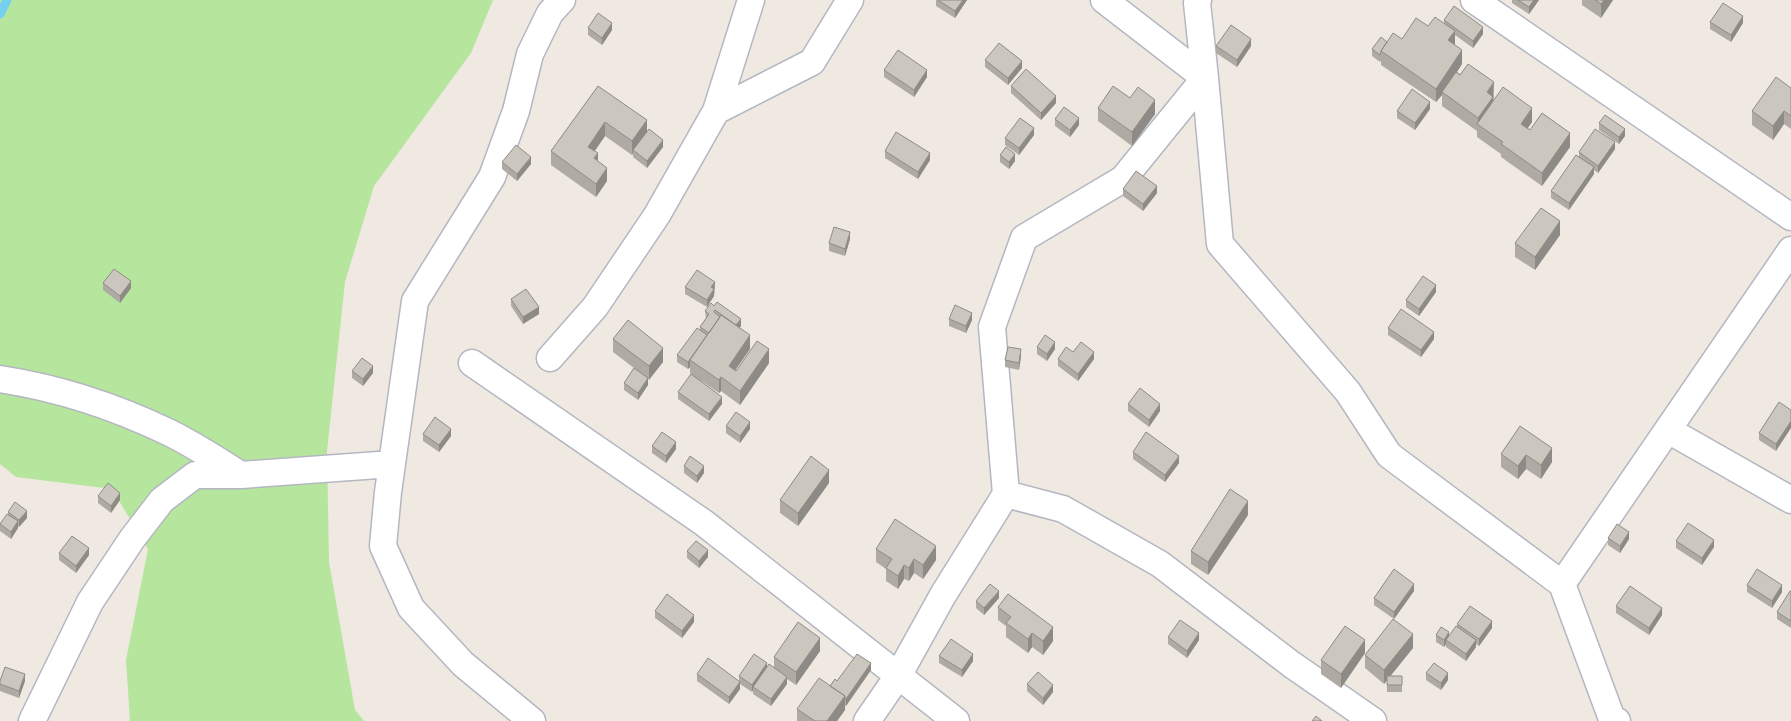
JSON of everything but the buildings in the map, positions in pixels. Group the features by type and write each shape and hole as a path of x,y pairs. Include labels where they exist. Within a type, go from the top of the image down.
{"street":[{"path":"532,721 462,664 412,608 383,546 388,492 415,301 492,177 516,111 530,54 550,13 562,0"},
{"path":"550,358 595,307 657,215 716,111 751,0"},
{"path":"716,111 812,62 850,0"},
{"path":"1104,0 1205,78"},
{"path":"1198,0 1220,244 1348,392 1389,456 1562,584 1612,720"},
{"path":"1474,0 1791,217"},
{"path":"867,721 898,676 943,595 1006,494 992,327 1024,238 1123,178 1205,78"},
{"path":"1562,584 1791,250"},
{"path":"472,363 704,523 956,721"},
{"path":"0,379 36,384 103,404 169,432 241,475"},
{"path":"1668,430 1791,500"},
{"path":"32,721 90,602 132,539 162,500 195,475 241,475 392,464"},
{"path":"1006,494 1063,509 1160,564 1291,664 1373,721"}],"green space":[{"path":"0,0 493,0 471,53 374,186 345,282 327,451 329,562 355,710 364,721 130,721 126,660 148,549 112,489 16,477 0,464"}],"waterway":[{"path":"0,14 7,0"}]}
